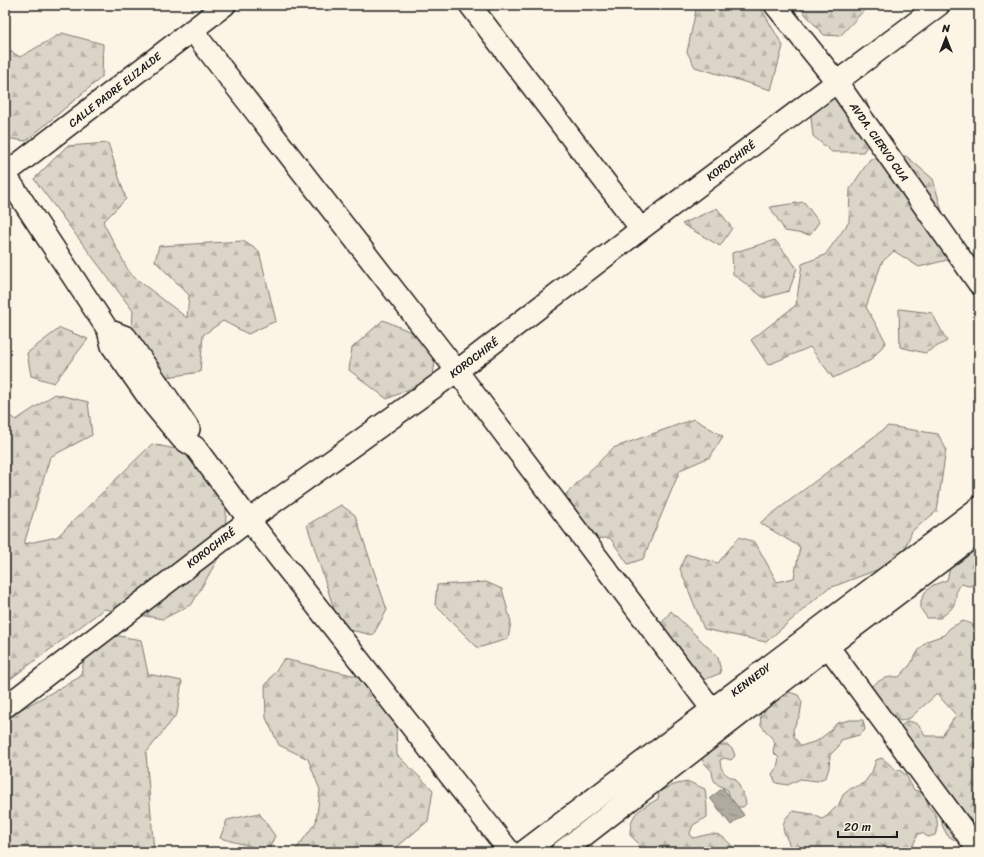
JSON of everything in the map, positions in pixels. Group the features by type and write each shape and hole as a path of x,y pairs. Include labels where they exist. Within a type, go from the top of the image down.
{"main road":[{"name":"KENNEDY","path":"524,852 718,718 823,638 979,508"},
{"name":"KENNEDY","path":"823,638 979,532"},
{"name":"KENNEDY","path":"562,852 718,718"}],"street":[{"name":"CALLE PADRE ELIZALDE","path":"5,174 225,5"},
{"path":"470,5 641,229"},
{"name":"AVDA. CIERVO CUA","path":"775,5 836,81 979,284"},
{"name":"KOROCHIRÉ","path":"5,707 249,520 457,371 641,229 939,5"},
{"path":"192,30 457,371 718,718"},
{"path":"5,174 108,330 126,337 191,432 195,447 249,520 510,852"},
{"path":"823,638 979,851"}],"green space":[{"path":"697,5 759,5 783,46 771,90 695,67 687,52"},
{"path":"797,5 869,5 840,36 824,35"},
{"path":"62,33 103,44 102,77 26,141 5,138 5,48 20,57"},
{"path":"822,97 866,100 877,132 863,152 832,152 813,136 810,108"},
{"path":"108,143 126,199 103,222 130,274 187,318 189,295 155,261 159,246 243,241 259,251 276,321 248,334 223,321 203,335 200,372 129,383 133,311 34,179 67,146"},
{"path":"906,156 933,179 955,258 919,267 894,251 882,262 866,307 886,342 871,360 833,378 810,347 768,365 751,340 796,305 802,264 825,255 849,222 850,189 870,159"},
{"path":"804,202 819,222 810,235 785,231 770,207"},
{"path":"717,208 732,228 720,246 682,224"},
{"path":"775,240 797,268 789,291 764,298 733,274 732,253"},
{"path":"899,309 932,313 947,341 925,353 900,347"},
{"path":"383,320 423,337 435,363 432,379 387,399 349,370 352,348"},
{"path":"60,328 88,339 54,383 31,376 27,353"},
{"path":"55,394 88,402 92,435 50,457 24,544 57,537 152,444 203,455 227,498 224,548 192,604 163,619 104,609 5,683 5,413 16,420"},
{"path":"694,419 723,436 710,457 680,470 643,559 628,564 610,538 573,539 560,500 613,448"},
{"path":"888,426 938,434 946,449 937,511 912,531 900,561 827,589 766,642 704,629 680,569 686,554 718,563 739,537 755,542 777,582 794,578 800,547 760,523"},
{"path":"341,505 355,515 387,610 373,635 340,628 307,525"},
{"path":"979,539 979,585 968,586 962,584 957,590 955,601 950,610 940,618 927,618 921,609 921,601 925,592 933,585 947,580 950,568"},
{"path":"486,582 502,589 511,622 508,639 478,648 435,605 437,585"},
{"path":"671,611 718,657 721,673 691,685 665,664 654,633"},
{"path":"963,621 972,624 979,634 979,843 963,844 947,835 942,825 943,808 900,733 901,726 907,721 914,722 919,726 925,736 942,736 956,715 937,694 910,718 901,721 891,716 867,716 860,708 859,696 882,679 899,677 910,665 920,648 927,641 944,635 950,628"},
{"path":"92,631 141,640 148,674 182,681 177,714 146,753 154,852 5,852 5,718 80,677"},
{"path":"284,659 369,679 396,722 397,755 433,790 428,821 391,852 294,852 316,822 320,790 308,759 279,745 266,718 265,686"},
{"path":"789,692 798,695 802,702 800,715 793,729 794,737 801,746 817,741 830,731 837,723 850,720 863,720 865,730 859,735 841,740 838,747 830,755 829,768 826,777 817,781 800,779 788,785 776,783 772,774 777,767 779,758 773,752 775,742 761,725 760,711 783,694"},
{"path":"722,745 728,745 733,750 735,756 731,760 724,758 720,760 720,764 724,772 736,779 746,804 743,807 734,807 730,800 728,790 716,783 713,779 712,771 703,762 700,753"},
{"path":"882,758 895,769 906,775 914,790 925,795 928,806 934,812 937,819 937,831 935,835 928,837 922,833 918,834 910,852 892,852 880,844 873,848 866,849 863,852 790,852 790,847 783,829 783,825 785,819 792,811 812,814 822,819 839,804 843,795 850,789 864,783 872,772 876,760"},
{"path":"689,782 705,789 707,807 707,817 693,825 690,833 692,838 711,834 718,835 725,839 738,852 640,852 638,843 630,835 630,827 634,816 641,809 658,799 659,792 674,785"},
{"path":"259,813 275,836 268,851 220,838 227,820"}],"water":[{"path":"723,788 744,815 731,825 710,798"}]}
